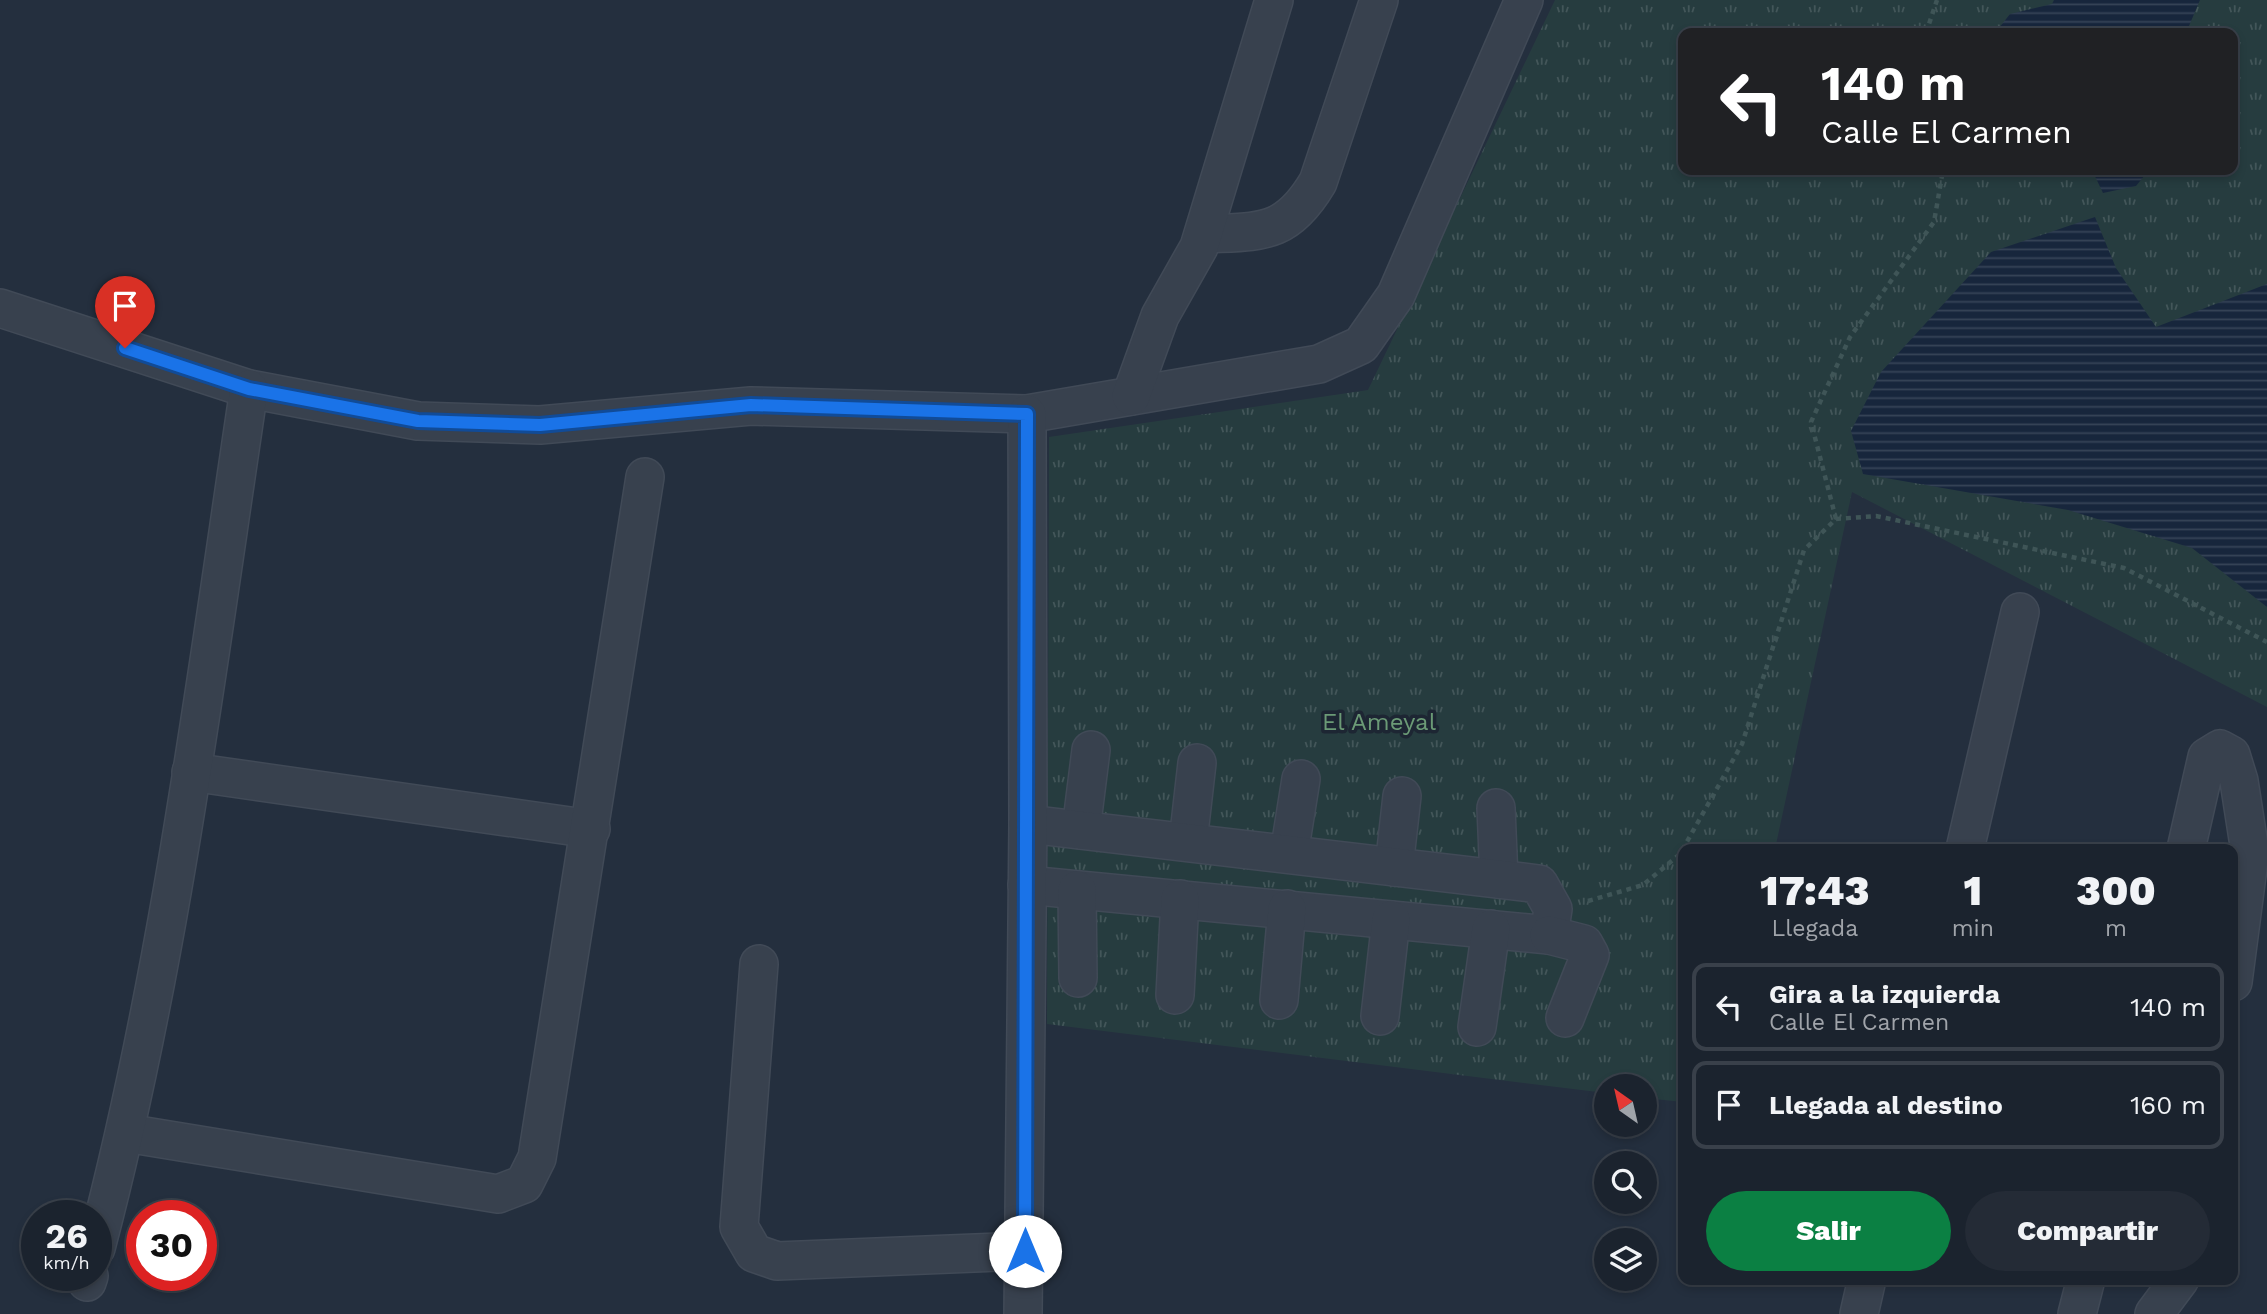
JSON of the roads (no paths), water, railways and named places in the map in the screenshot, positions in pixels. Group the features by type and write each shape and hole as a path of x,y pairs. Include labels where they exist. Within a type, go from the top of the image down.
{"street":[{"path":"1131,396 1160,316 1204,234 1273,0"},
{"path":"1204,234 1257,231 1288,220 1303,208 1318,182 1379,0"},
{"path":"0,308 249,389 418,421 540,425 751,405 1027,414 1319,364 1362,345 1396,295 1524,0"},
{"path":"109,1200 126,1133 191,772 249,389"},
{"path":"1023,1314 1028,824 1027,414"},
{"path":"126,1133 498,1194 524,1184 537,1158 592,829 645,477"},
{"path":"1966,844 2020,612"},
{"path":"2187,844 2207,757 2220,749 2231,755 2239,781 2250,852 2238,944"},
{"path":"1081,830 1091,750"},
{"path":"1188,842 1197,763"},
{"path":"191,772 592,829"},
{"path":"1289,854 1301,779"},
{"path":"1394,867 1402,796"},
{"path":"1496,807 1499,879"},
{"path":"1028,824 1539,884 1551,922 1584,944 1590,955 1566,1018"},
{"path":"1027,885 1491,929 1551,922"},
{"path":"1077,890 1078,978"},
{"path":"1175,995 1180,899"},
{"path":"1279,1000 1287,909"},
{"path":"1380,1016 1391,920"},
{"path":"1478,1027 1491,929"},
{"path":"759,964 739,1227 754,1253 777,1261 1025,1251"},
{"path":"1859,1314 1866,1285"},
{"path":"2077,1314 2084,1285"},
{"path":"2154,1314 2176,1285"}],"water":[{"path":"2054,0 2200,0 2188,28 1999,28 2010,14 2052,4"},
{"path":"2094,175 2145,175 2136,186 2103,193"},
{"path":"2095,217 2116,268 2156,327 2267,284 2267,607 2192,548 2068,510 1863,474 1851,431 1881,372 1991,252"}],"park label":[{"name":"El Ameyal","path":"1379,722"}]}
